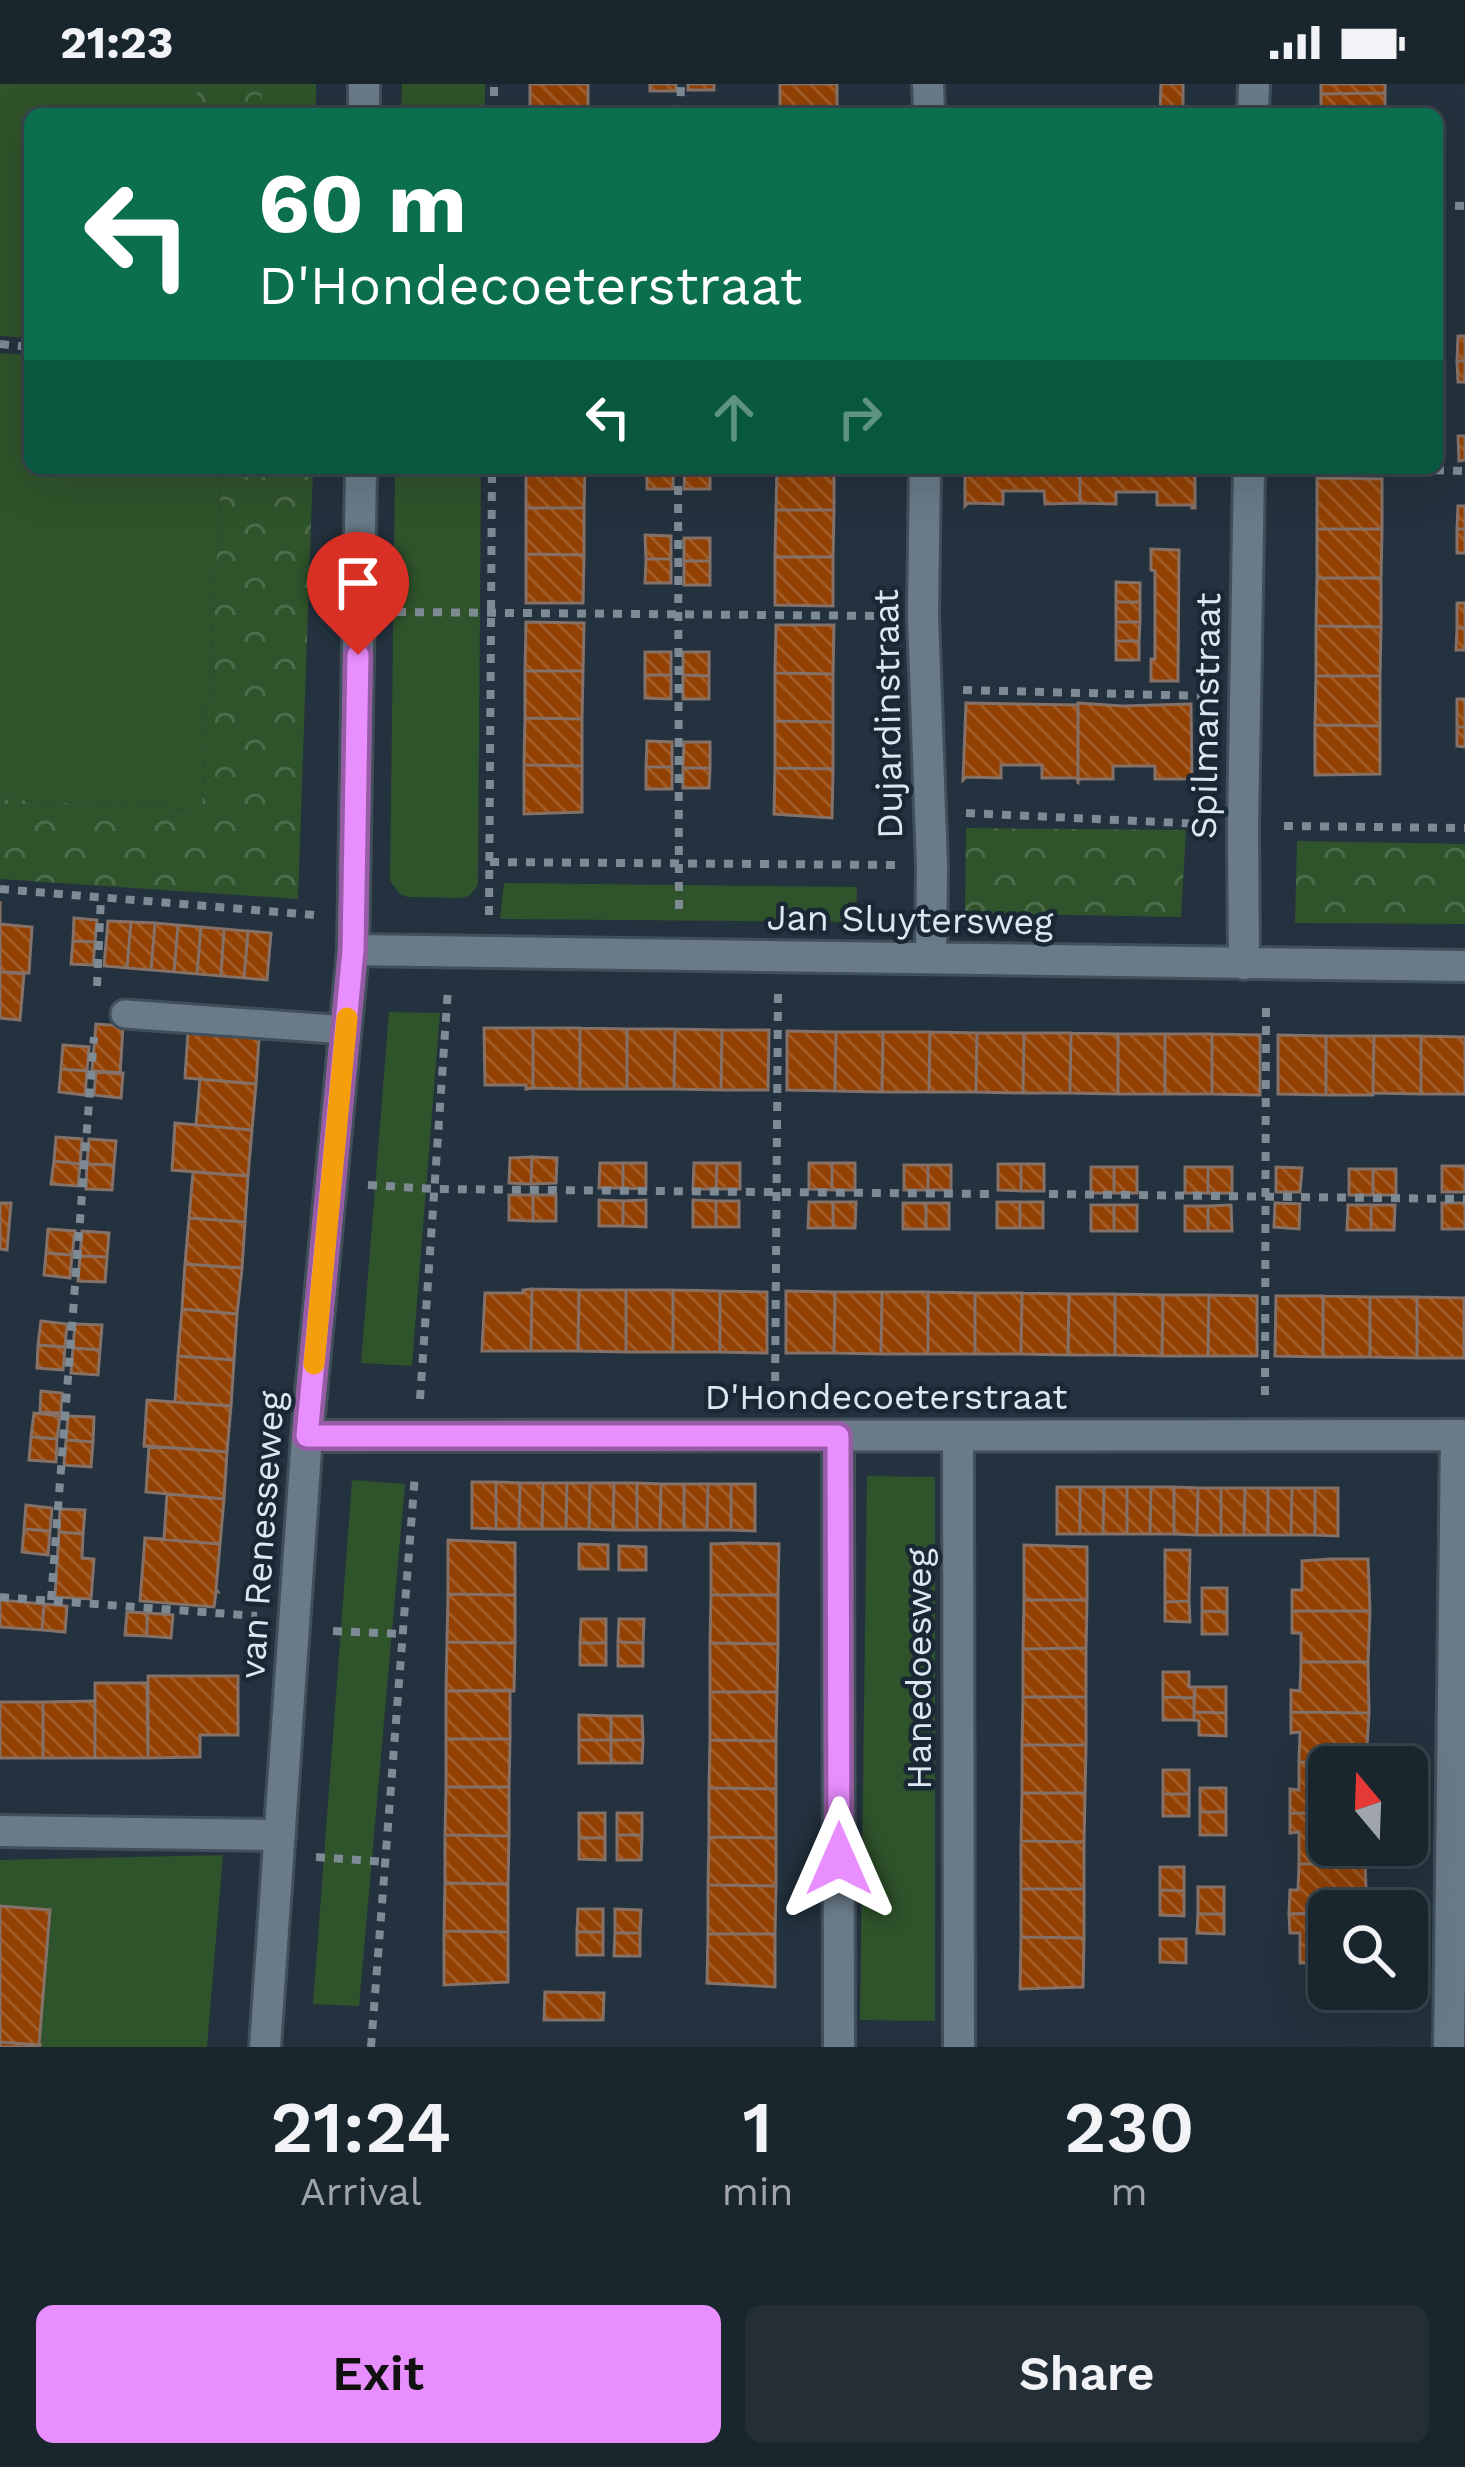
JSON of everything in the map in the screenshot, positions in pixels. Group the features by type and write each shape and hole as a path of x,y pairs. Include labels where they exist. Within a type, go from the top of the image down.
{"street":[{"name":"van Renesseweg","path":"265,2047 307,1436 353,950 361,474"},
{"name":"Dujardinstraat","path":"925,474 923,616 931,957"},
{"name":"Spilmanstraat","path":"1249,474 1243,826 1255,964"},
{"name":"Jan Sluytersweg","path":"353,950 1465,966"},
{"name":"D'Hondecoeterstraat","path":"307,1436 1460,1435"},
{"path":"1449,2047 1460,1435"},
{"path":"838,1436 839,2047"},
{"name":"Hanedoesweg","path":"958,1436 959,2047"},
{"path":"0,1832 279,1845"}],"lane":[{"path":"125,1014 346,1030"}],"path":[{"path":"489,952 492,474"},
{"path":"678,474 679,956"},
{"path":"359,611 923,616"},
{"path":"926,689 1246,697"},
{"path":"929,812 1243,826 1465,828"},
{"path":"490,862 932,866"},
{"path":"0,889 354,918"},
{"path":"97,987 101,897"},
{"path":"371,2047 451,952"},
{"path":"775,1436 778,957"},
{"path":"1255,964 1265,1197 1265,1436"},
{"path":"51,1600 95,1016"},
{"path":"331,1183 435,1189 991,1194"},
{"path":"1049,1194 1465,1199"},
{"path":"0,1597 403,1634"},
{"path":"279,1845 386,1862"}],"green space":[{"path":"0,84 316,84 316,108 24,108 24,338 0,336"},
{"path":"197,84 261,84 263,108 197,108"},
{"path":"402,84 485,84 485,108 401,108"},
{"path":"0,353 24,355 24,474 222,474 202,806 0,799"},
{"path":"222,474 313,474 298,899 0,879 0,799 189,809 202,805"},
{"path":"395,474 481,474 478,885 469,896 460,898 408,897 390,881"},
{"path":"966,828 1186,830 1181,917 965,913"},
{"path":"1297,841 1465,844 1465,924 1295,923"},
{"path":"504,883 857,887 856,922 500,919"},
{"path":"389,1012 440,1013 412,1366 361,1363"},
{"path":"867,1476 935,1477 935,2021 860,2020"},
{"path":"352,1480 405,1484 359,2006 313,2004"},
{"path":"223,1855 207,2047 0,2047 0,1860"}],"building":[{"path":"530,84 588,84 588,108 530,108"},
{"path":"650,84 676,84 676,91 650,91"},
{"path":"688,84 714,84 714,90 688,90"},
{"path":"780,84 837,84 837,108 780,108"},
{"path":"1161,84 1183,84 1183,108 1160,108"},
{"path":"1321,84 1385,84 1385,93 1321,94"},
{"path":"1385,93 1385,108 1321,108 1321,94"},
{"path":"1458,336 1465,336 1465,361 1457,361"},
{"path":"1457,361 1465,361 1465,382 1458,382"},
{"path":"1458,436 1465,436 1465,460 1459,461"},
{"path":"526,474 585,474 584,508 526,508"},
{"path":"647,474 673,474 673,489 647,489"},
{"path":"685,474 710,474 710,489 684,489"},
{"path":"777,474 834,474 834,510 776,510"},
{"path":"965,474 1080,474 1080,503 1045,504 1044,491 1003,491 1003,504 965,506"},
{"path":"1080,474 1195,474 1195,508 1157,505 1157,492 1116,492 1116,504 1080,503"},
{"path":"1317,478 1382,479 1382,529 1317,529"},
{"path":"1458,506 1465,506 1465,529 1457,529"},
{"path":"526,508 584,508 584,555 526,554"},
{"path":"776,510 834,510 833,557 775,557"},
{"path":"1317,529 1382,529 1381,578 1317,578"},
{"path":"1457,529 1465,529 1465,553 1457,553"},
{"path":"645,535 671,536 671,559 646,559"},
{"path":"684,538 710,538 710,561 684,561"},
{"path":"1151,549 1179,550 1178,681 1151,681 1155,571 1151,570"},
{"path":"526,554 584,555 583,603 526,603"},
{"path":"775,557 833,557 833,606 775,605"},
{"path":"646,559 671,559 671,583 645,583"},
{"path":"684,561 710,561 710,585 684,585"},
{"path":"1317,578 1381,578 1381,627 1316,626"},
{"path":"1116,582 1140,583 1140,602 1116,602"},
{"path":"1116,602 1140,602 1140,622 1116,622"},
{"path":"1457,603 1465,603 1465,628 1457,628"},
{"path":"526,622 584,623 583,671 525,671"},
{"path":"1116,622 1140,622 1139,641 1116,641"},
{"path":"776,625 834,625 833,674 775,673"},
{"path":"1316,626 1381,627 1380,676 1316,676"},
{"path":"1457,628 1465,628 1465,650 1456,650"},
{"path":"1116,641 1139,641 1139,660 1116,660"},
{"path":"645,652 671,652 671,675 645,675"},
{"path":"683,652 709,652 709,676 683,675"},
{"path":"525,671 583,671 582,719 525,718"},
{"path":"775,673 833,674 833,722 775,721"},
{"path":"645,675 671,675 671,699 645,698"},
{"path":"683,675 709,676 709,699 683,699"},
{"path":"1316,676 1380,676 1380,726 1315,725"},
{"path":"1457,699 1465,699 1465,727 1457,727"},
{"path":"966,703 1078,703 1078,781 1042,778 1042,765 1001,765 1001,778 963,780"},
{"path":"1078,703 1191,704 1192,782 1155,779 1155,766 1113,766 1113,779 1078,781"},
{"path":"525,718 582,719 582,766 524,765"},
{"path":"775,721 833,722 833,769 775,768"},
{"path":"1315,725 1380,726 1380,774 1315,775"},
{"path":"1457,727 1465,727 1465,747 1457,746"},
{"path":"647,741 672,742 672,767 646,767"},
{"path":"684,742 710,742 710,768 683,768"},
{"path":"524,765 582,766 582,812 524,814"},
{"path":"646,767 672,767 672,789 646,789"},
{"path":"683,768 710,768 709,788 683,788"},
{"path":"775,768 833,769 832,818 774,814"},
{"path":"74,918 97,920 95,942 73,941"},
{"path":"108,921 131,922 127,968 104,966"},
{"path":"131,922 155,923 151,970 127,968"},
{"path":"155,923 178,925 174,972 151,970"},
{"path":"0,924 32,927 29,973 0,972"},
{"path":"178,925 201,927 197,974 174,972"},
{"path":"201,927 224,929 221,976 197,974"},
{"path":"224,929 248,931 244,978 221,976"},
{"path":"248,931 271,933 267,980 244,978"},
{"path":"73,941 95,942 93,965 71,964"},
{"path":"0,972 24,974 20,1020 0,1018"},
{"path":"96,1024 123,1026 120,1074 92,1071"},
{"path":"484,1028 533,1028 533,1088 485,1085"},
{"path":"533,1028 580,1028 580,1089 533,1088"},
{"path":"580,1028 627,1029 627,1089 580,1089"},
{"path":"627,1029 675,1029 674,1089 627,1089"},
{"path":"675,1029 722,1030 721,1090 674,1089"},
{"path":"722,1030 769,1030 768,1090 721,1090"},
{"path":"188,1031 262,1037 256,1084 185,1078"},
{"path":"787,1031 836,1032 835,1091 787,1090"},
{"path":"836,1032 883,1032 882,1092 835,1091"},
{"path":"883,1032 930,1032 929,1092 882,1092"},
{"path":"930,1032 977,1033 976,1092 929,1092"},
{"path":"977,1033 1024,1033 1023,1093 976,1092"},
{"path":"1024,1033 1071,1033 1070,1093 1023,1093"},
{"path":"1071,1033 1118,1034 1118,1094 1070,1093"},
{"path":"1118,1034 1165,1034 1165,1094 1118,1094"},
{"path":"1165,1034 1212,1034 1212,1094 1165,1094"},
{"path":"1212,1034 1260,1035 1260,1095 1212,1094"},
{"path":"1278,1035 1326,1036 1326,1095 1278,1094"},
{"path":"1326,1036 1374,1036 1373,1095 1326,1095"},
{"path":"1374,1036 1421,1036 1421,1094 1373,1093"},
{"path":"1421,1036 1465,1037 1465,1094 1421,1094"},
{"path":"63,1045 89,1047 87,1071 61,1069"},
{"path":"61,1069 87,1071 85,1095 59,1092"},
{"path":"96,1071 123,1073 121,1098 94,1095"},
{"path":"200,1079 256,1084 252,1130 196,1125"},
{"path":"175,1123 252,1130 248,1176 172,1170"},
{"path":"56,1137 82,1139 80,1164 54,1161"},
{"path":"89,1139 116,1141 114,1165 87,1164"},
{"path":"532,1157 531,1184 509,1183 510,1158"},
{"path":"532,1157 557,1158 556,1183 531,1184"},
{"path":"54,1161 80,1164 78,1186 51,1184"},
{"path":"600,1163 623,1163 623,1188 599,1188"},
{"path":"623,1163 646,1163 646,1189 623,1188"},
{"path":"694,1163 717,1163 716,1189 693,1189"},
{"path":"717,1163 740,1163 740,1189 716,1189"},
{"path":"809,1163 832,1163 832,1190 809,1189"},
{"path":"832,1163 855,1163 855,1190 832,1190"},
{"path":"87,1164 114,1165 112,1190 86,1189"},
{"path":"998,1164 1021,1164 1021,1191 998,1190"},
{"path":"1021,1164 1044,1164 1044,1191 1021,1191"},
{"path":"904,1165 928,1165 928,1190 904,1190"},
{"path":"928,1165 951,1165 951,1190 928,1190"},
{"path":"1442,1166 1465,1166 1465,1192 1442,1192"},
{"path":"1091,1167 1114,1167 1114,1193 1091,1193"},
{"path":"1114,1167 1137,1167 1137,1193 1114,1193"},
{"path":"1185,1167 1208,1167 1208,1193 1185,1193"},
{"path":"1208,1167 1232,1167 1232,1193 1208,1193"},
{"path":"1276,1167 1302,1168 1300,1192 1276,1192"},
{"path":"1349,1169 1373,1169 1373,1195 1349,1195"},
{"path":"1373,1169 1396,1169 1396,1195 1373,1195"},
{"path":"193,1172 248,1176 245,1222 189,1218"},
{"path":"509,1195 533,1195 533,1221 509,1220"},
{"path":"533,1195 556,1195 556,1221 533,1221"},
{"path":"599,1200 623,1201 623,1226 599,1226"},
{"path":"646,1200 646,1227 623,1226 623,1201"},
{"path":"693,1200 716,1201 716,1227 693,1227"},
{"path":"716,1201 739,1201 739,1227 716,1227"},
{"path":"809,1202 833,1202 833,1228 808,1228"},
{"path":"833,1202 856,1202 855,1228 833,1228"},
{"path":"997,1202 1020,1202 1020,1228 997,1228"},
{"path":"1020,1202 1043,1202 1043,1228 1020,1228"},
{"path":"0,1203 11,1203 7,1250 0,1249"},
{"path":"903,1203 926,1203 926,1229 903,1229"},
{"path":"926,1203 949,1203 949,1229 926,1229"},
{"path":"1275,1203 1300,1204 1299,1229 1274,1227"},
{"path":"1442,1203 1465,1203 1465,1229 1442,1229"},
{"path":"1091,1205 1114,1205 1114,1231 1091,1231"},
{"path":"1114,1205 1137,1205 1137,1231 1114,1231"},
{"path":"1231,1205 1232,1231 1208,1231 1208,1206"},
{"path":"1348,1205 1371,1205 1371,1230 1347,1230"},
{"path":"1371,1205 1395,1205 1394,1230 1371,1230"},
{"path":"1185,1206 1208,1206 1208,1231 1185,1231"},
{"path":"189,1218 245,1222 242,1268 185,1264"},
{"path":"48,1229 75,1231 72,1255 46,1253"},
{"path":"82,1231 109,1233 107,1257 80,1256"},
{"path":"46,1253 72,1255 70,1278 44,1275"},
{"path":"80,1256 107,1257 105,1282 78,1281"},
{"path":"185,1264 242,1268 237,1314 182,1309"},
{"path":"532,1289 579,1290 578,1351 531,1351"},
{"path":"532,1289 531,1351 482,1351 485,1293"},
{"path":"579,1290 626,1290 626,1352 578,1351"},
{"path":"626,1290 673,1290 673,1352 626,1352"},
{"path":"673,1290 720,1291 720,1352 673,1352"},
{"path":"720,1291 767,1292 767,1353 720,1352"},
{"path":"786,1291 835,1292 834,1353 786,1353"},
{"path":"835,1292 882,1292 881,1354 834,1353"},
{"path":"882,1292 928,1292 928,1354 881,1354"},
{"path":"928,1292 975,1293 975,1354 928,1354"},
{"path":"975,1293 1022,1293 1021,1354 975,1354"},
{"path":"1022,1293 1069,1294 1068,1355 1021,1354"},
{"path":"1069,1294 1115,1294 1115,1355 1068,1355"},
{"path":"1115,1294 1163,1295 1162,1356 1115,1355"},
{"path":"1163,1295 1209,1295 1208,1356 1162,1356"},
{"path":"1209,1295 1257,1296 1257,1356 1208,1356"},
{"path":"1276,1296 1323,1296 1323,1357 1275,1356"},
{"path":"1323,1296 1370,1297 1370,1357 1323,1357"},
{"path":"1370,1297 1417,1297 1417,1358 1370,1357"},
{"path":"1417,1297 1464,1298 1464,1358 1417,1358"},
{"path":"182,1309 237,1314 234,1360 178,1356"},
{"path":"41,1321 67,1324 65,1347 38,1345"},
{"path":"75,1324 102,1325 100,1350 73,1348"},
{"path":"38,1345 65,1347 63,1370 37,1368"},
{"path":"73,1348 100,1350 98,1375 71,1373"},
{"path":"178,1356 234,1360 231,1406 175,1402"},
{"path":"41,1391 62,1393 61,1413 40,1412"},
{"path":"147,1400 231,1406 227,1452 144,1446"},
{"path":"34,1413 60,1416 57,1439 31,1437"},
{"path":"68,1416 94,1417 93,1442 66,1440"},
{"path":"31,1437 57,1439 56,1462 29,1460"},
{"path":"66,1440 93,1442 91,1467 64,1465"},
{"path":"149,1446 227,1452 224,1499 146,1492"},
{"path":"472,1482 496,1482 496,1529 472,1528"},
{"path":"496,1482 520,1483 519,1529 496,1529"},
{"path":"520,1483 543,1483 542,1529 519,1529"},
{"path":"543,1483 567,1483 566,1529 542,1529"},
{"path":"567,1483 590,1483 589,1529 566,1529"},
{"path":"590,1483 614,1483 613,1530 589,1529"},
{"path":"614,1483 637,1483 637,1530 613,1530"},
{"path":"637,1483 661,1484 660,1530 637,1530"},
{"path":"661,1484 684,1484 684,1530 660,1530"},
{"path":"684,1484 708,1484 707,1530 684,1530"},
{"path":"708,1484 731,1484 731,1530 707,1530"},
{"path":"731,1484 755,1484 755,1531 731,1530"},
{"path":"1057,1487 1080,1487 1080,1534 1057,1534"},
{"path":"1080,1487 1104,1487 1103,1534 1080,1534"},
{"path":"1104,1487 1127,1487 1127,1534 1103,1534"},
{"path":"1127,1487 1151,1487 1150,1534 1127,1534"},
{"path":"1151,1487 1174,1487 1174,1534 1150,1534"},
{"path":"1174,1487 1198,1488 1197,1535 1174,1534"},
{"path":"1198,1488 1221,1488 1221,1535 1197,1535"},
{"path":"1221,1488 1245,1488 1244,1535 1221,1535"},
{"path":"1245,1488 1268,1488 1268,1535 1244,1535"},
{"path":"1268,1488 1292,1488 1291,1535 1268,1535"},
{"path":"1292,1488 1315,1488 1315,1535 1291,1535"},
{"path":"1315,1488 1338,1488 1338,1536 1315,1535"},
{"path":"167,1494 224,1499 220,1544 145,1538 164,1539"},
{"path":"26,1505 52,1508 50,1531 24,1529"},
{"path":"60,1509 85,1510 83,1534 59,1532"},
{"path":"24,1529 50,1531 48,1555 22,1552"},
{"path":"59,1532 83,1534 82,1558 94,1559 91,1599 55,1597"},
{"path":"145,1538 220,1544 214,1607 140,1601"},
{"path":"448,1540 515,1543 515,1595 448,1594"},
{"path":"579,1544 608,1545 608,1569 579,1569"},
{"path":"711,1544 779,1544 778,1595 711,1595"},
{"path":"1024,1545 1087,1547 1087,1600 1024,1600"},
{"path":"619,1546 646,1547 646,1570 619,1570"},
{"path":"1165,1550 1190,1550 1189,1601 1165,1602"},
{"path":"1368,1559 1370,1611 1292,1611 1292,1590 1302,1590 1302,1561"},
{"path":"1202,1588 1227,1588 1227,1612 1202,1611"},
{"path":"448,1594 515,1595 515,1643 447,1642"},
{"path":"711,1595 778,1595 778,1644 710,1643"},
{"path":"0,1600 44,1604 42,1630 0,1627"},
{"path":"1024,1600 1087,1600 1086,1648 1023,1649"},
{"path":"1189,1601 1190,1622 1165,1621 1165,1602"},
{"path":"44,1604 67,1606 65,1632 42,1630"},
{"path":"1202,1611 1227,1612 1227,1634 1202,1634"},
{"path":"1292,1611 1370,1611 1368,1662 1301,1662 1301,1633 1292,1633"},
{"path":"127,1612 147,1613 147,1636 125,1635"},
{"path":"147,1613 173,1615 171,1638 147,1636"},
{"path":"581,1619 606,1619 606,1643 580,1643"},
{"path":"619,1619 644,1619 643,1643 618,1642"},
{"path":"447,1642 515,1643 514,1691 446,1691"},
{"path":"618,1642 643,1643 643,1666 618,1666"},
{"path":"580,1643 606,1643 606,1665 580,1665"},
{"path":"710,1643 778,1644 777,1692 710,1692"},
{"path":"1086,1648 1086,1697 1023,1697 1023,1649"},
{"path":"1301,1662 1368,1662 1369,1713 1291,1712 1291,1690 1300,1691"},
{"path":"1163,1672 1189,1672 1194,1698 1163,1697"},
{"path":"148,1676 238,1676 238,1735 200,1735 200,1757 148,1758"},
{"path":"95,1683 147,1683 148,1758 95,1758"},
{"path":"1195,1687 1226,1687 1226,1713 1194,1712"},
{"path":"510,1690 510,1739 446,1739 446,1691"},
{"path":"710,1692 777,1692 776,1741 710,1740"},
{"path":"1023,1697 1086,1697 1086,1745 1022,1745"},
{"path":"1163,1697 1194,1698 1194,1720 1163,1720"},
{"path":"95,1701 95,1758 43,1758 43,1702"},
{"path":"0,1702 43,1702 43,1758 0,1758"},
{"path":"1194,1712 1226,1713 1226,1736 1199,1735"},
{"path":"1291,1712 1369,1713 1367,1746 1308,1746 1308,1762 1299,1762 1300,1732 1291,1733"},
{"path":"579,1715 611,1716 611,1740 579,1740"},
{"path":"611,1716 642,1716 643,1740 611,1740"},
{"path":"446,1739 510,1739 509,1787 446,1787"},
{"path":"579,1740 611,1740 611,1763 579,1763"},
{"path":"611,1740 643,1740 642,1763 611,1763"},
{"path":"710,1740 776,1741 776,1789 709,1788"},
{"path":"1022,1745 1086,1745 1085,1793 1022,1793"},
{"path":"1299,1762 1308,1762 1308,1813 1290,1813 1290,1789 1299,1790"},
{"path":"1163,1770 1189,1770 1189,1794 1163,1794"},
{"path":"446,1787 509,1787 509,1836 445,1835"},
{"path":"709,1788 776,1789 776,1838 709,1837"},
{"path":"1200,1788 1226,1788 1226,1812 1200,1812"},
{"path":"1022,1793 1085,1793 1084,1842 1021,1841"},
{"path":"1163,1794 1189,1794 1189,1816 1163,1816"},
{"path":"1200,1812 1226,1812 1226,1835 1200,1835"},
{"path":"579,1813 605,1813 605,1838 579,1838"},
{"path":"617,1813 642,1813 642,1835 617,1835"},
{"path":"1290,1813 1308,1813 1308,1864 1299,1864 1299,1832 1290,1833"},
{"path":"445,1835 509,1836 508,1884 445,1883"},
{"path":"617,1835 642,1835 641,1860 617,1860"},
{"path":"709,1837 776,1838 776,1886 708,1885"},
{"path":"579,1838 605,1838 605,1860 579,1859"},
{"path":"1021,1841 1084,1842 1084,1889 1021,1889"},
{"path":"1299,1864 1365,1866 1366,1890 1308,1890 1308,1913 1289,1914 1290,1890 1298,1890"},
{"path":"1160,1867 1184,1867 1184,1891 1160,1890"},
{"path":"445,1883 508,1884 508,1932 444,1931"},
{"path":"708,1885 776,1886 775,1934 708,1934"},
{"path":"1198,1887 1224,1887 1224,1914 1198,1914"},
{"path":"1021,1889 1084,1889 1084,1938 1021,1937"},
{"path":"1160,1890 1184,1891 1184,1916 1160,1915"},
{"path":"0,1906 50,1910 39,2045 0,2042"},
{"path":"578,1909 603,1909 603,1932 577,1932"},
{"path":"615,1909 641,1910 640,1933 615,1933"},
{"path":"1198,1914 1224,1914 1224,1934 1197,1933"},
{"path":"1289,1914 1308,1914 1308,1963 1300,1963 1300,1933 1290,1933"},
{"path":"444,1931 508,1932 508,1982 444,1985"},
{"path":"577,1932 603,1932 603,1955 577,1955"},
{"path":"615,1933 640,1933 640,1956 614,1956"},
{"path":"708,1934 775,1934 775,1987 707,1983"},
{"path":"1021,1937 1084,1938 1083,1987 1020,1989"},
{"path":"1160,1939 1186,1939 1186,1963 1160,1962"},
{"path":"545,1992 604,1993 603,2020 544,2020"},
{"path":"0,2042 40,2045 0,2047"}],"slow traffic":[{"path":"314,1364 347,1018"}],"route":[{"path":"358,655 353,950 307,1436 838,1436 839,1859"}]}
